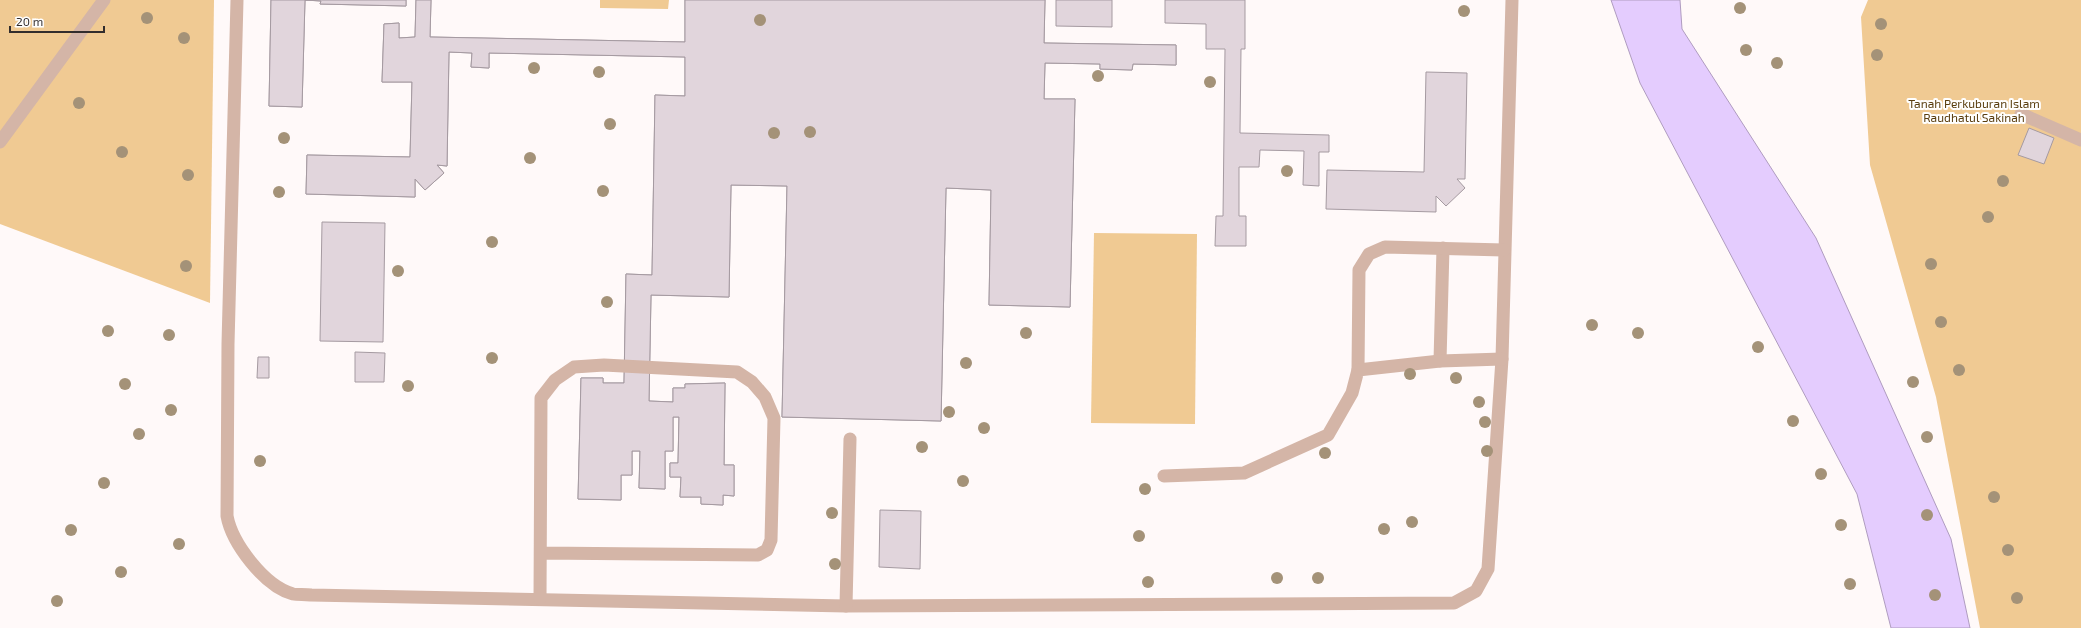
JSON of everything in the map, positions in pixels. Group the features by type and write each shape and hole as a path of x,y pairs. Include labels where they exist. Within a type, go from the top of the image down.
{"lane":[{"path":"0,142 104,0"},
{"path":"237,0 228,344 227,516 229,530 252,564 274,584 292,594 846,606 1454,603 1476,591 1488,569 1502,359 1512,0"},
{"path":"2021,114 2081,140"},
{"path":"1164,476 1244,473 1328,435 1352,393 1358,370 1359,270 1369,254 1385,247 1504,250"},
{"path":"1440,361 1443,248"},
{"path":"1358,370 1440,361 1502,359"},
{"path":"540,599 541,398 555,380 574,366 737,372 752,382 765,397 774,418 772,540 767,550 758,555 541,553"},
{"path":"846,606 850,440"}],"green space":[{"path":"0,0 214,0 210,303 0,224"},
{"path":"600,0 669,0 668,9 600,8"},
{"name":"Tanah Perkuburan Islam Raudhatul Sakinah","path":"1868,0 2081,0 2081,628 1980,628 1936,397 1870,165 1861,17"},
{"path":"1094,233 1197,234 1195,424 1091,423"}],"shaded area":[{"path":"1611,0 1680,0 1682,29 1816,238 1951,539 1970,628 1891,628 1857,494 1640,83"}],"building":[{"path":"271,0 305,0 302,107 269,106"},
{"path":"271,0 305,0 302,107 269,106"},
{"path":"305,0 406,0 406,6 320,4 321,1"},
{"path":"305,0 406,0 406,6 320,4 321,1"},
{"path":"416,0 431,0 430,37 685,42 685,0 707,0 706,95 796,97 798,0 931,0 929,100 991,101 991,98 1018,99 1020,0 1045,0 1044,43 1176,45 1176,65 1133,64 1132,70 1100,69 1100,64 1045,63 1044,99 1075,99 1070,307 989,305 991,190 946,188 941,421 782,417 787,186 731,185 729,297 651,295 649,401 673,402 673,388 685,388 685,384 725,383 724,465 734,465 734,496 723,495 723,505 701,504 701,497 680,497 681,477 670,477 670,463 678,463 679,417 673,417 673,451 665,451 665,489 639,488 640,451 632,451 632,475 621,475 621,500 578,499 581,378 603,378 603,383 624,383 626,274 652,275 655,95 685,96 685,57 489,53 489,68 471,67 472,53 449,52 447,166 437,165 444,173 425,190 415,179 415,197 306,194 307,155 410,157 412,82 382,82 384,24 399,23 399,38 415,37","holes":["400,53 412,53 412,64 399,64","731,118 991,123 991,169 730,165"]},
{"path":"416,0 431,0 430,37 685,42 685,0 1045,0 1044,43 1176,45 1176,65 1133,64 1132,70 1100,69 1100,64 1045,63 1044,99 1075,99 1070,307 989,305 991,190 946,188 941,421 782,417 787,186 731,185 729,297 651,295 649,401 673,402 673,388 685,388 685,384 725,383 724,465 734,465 734,496 723,495 723,505 701,504 701,497 680,497 681,477 670,477 670,463 678,463 679,417 673,417 673,451 665,451 665,489 639,488 640,451 632,451 632,475 621,475 621,500 578,499 581,378 603,378 603,383 624,383 626,274 652,275 655,95 685,96 685,57 489,53 489,68 471,67 472,53 449,52 447,166 437,165 444,173 425,190 415,179 415,197 306,194 307,155 410,157 412,82 382,82 384,24 399,23 399,38 415,37"},
{"path":"1056,0 1112,0 1112,27 1056,26"},
{"path":"1165,0 1245,0 1245,49 1241,49 1240,133 1329,135 1329,152 1319,152 1319,186 1303,185 1304,151 1260,150 1259,167 1239,167 1239,216 1246,216 1246,246 1215,246 1216,216 1223,216 1225,49 1206,49 1206,24 1165,23"},
{"path":"1426,72 1467,73 1465,179 1457,179 1465,188 1446,206 1436,196 1436,212 1326,209 1327,170 1424,172"},
{"path":"2029,128 2054,138 2044,164 2018,155"},
{"path":"322,222 385,223 383,342 320,341"},
{"path":"355,352 385,353 384,382 355,382"},
{"path":"258,357 269,357 269,378 257,378"},
{"path":"880,510 921,511 920,569 879,567"}]}
